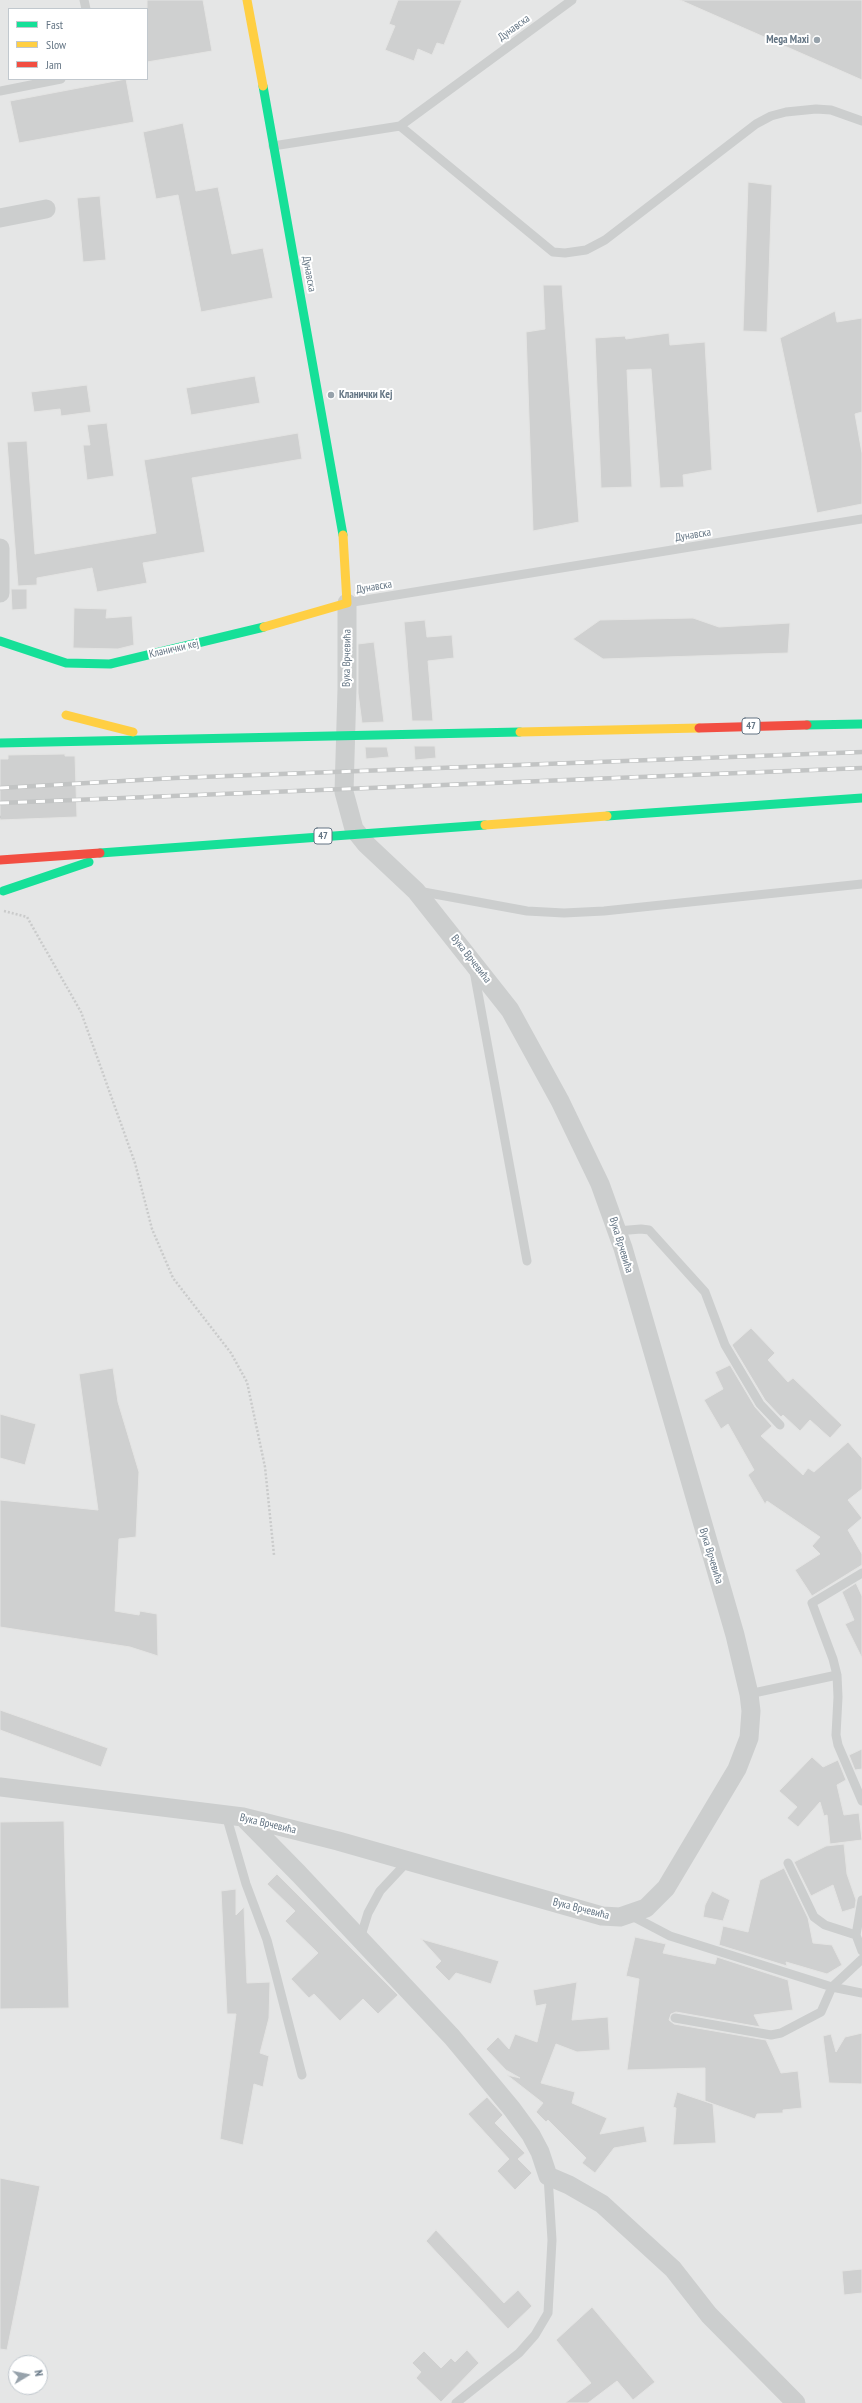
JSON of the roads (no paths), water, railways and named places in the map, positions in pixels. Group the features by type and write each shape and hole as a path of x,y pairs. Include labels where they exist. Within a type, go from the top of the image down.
{"main road":[{"name":"Дунавска","path":"247,0 343,534 347,603"},
{"name":"Кланички кеј","path":"0,641 66,663 83,666 110,664 277,624 347,603"},
{"path":"66,715 154,738"},
{"name":"47","path":"0,743 154,738 862,724"},
{"name":"47","path":"0,860 126,850 646,815 862,798"},
{"path":"3,891 126,850"}],"street":[{"path":"0,218 46,209"},
{"path":"0,548 0,593"},
{"name":"Вука Врчевића","path":"0,1787 235,1816 408,1861 602,1916 620,1917 630,1915 646,1908 666,1888 737,1769 749,1738 751,1711 749,1694 735,1635 617,1231 587,1155 510,1010 472,959 416,890 366,844 354,829 347,810 344,792 347,689 347,603"},
{"path":"235,1816 360,1939 452,2037 512,2109 540,2152 548,2176 569,2185 602,2204 673,2269 709,2315 796,2403"}],"lane":[{"name":"Дунавска","path":"273,146 400,126 572,0"},
{"path":"0,91 55,80"},
{"path":"400,126 553,252 565,253 586,250 600,243 756,124 771,116 786,112 816,109 831,110 862,121"},
{"name":"Дунавска","path":"347,603 862,519"},
{"path":"416,890 527,912 564,913 862,884"},
{"path":"472,959 527,1261"},
{"path":"617,1231 641,1229 649,1230 705,1292 725,1346 760,1404 780,1425"},
{"path":"862,1572 812,1603 833,1659 837,1676 837,1740 862,1801"},
{"path":"749,1694 837,1676"},
{"path":"235,1816 246,1884 267,1940 302,2075"},
{"path":"360,1939 368,1913 380,1891 408,1861"},
{"path":"788,1863 814,1917 825,1925 856,1935"},
{"path":"862,1900 856,1935 862,1951"},
{"path":"630,1915 670,1936 832,1987 862,1993"},
{"path":"675,2018 771,2035 781,2033 821,2012 832,1987 862,1958"},
{"path":"456,2403 519,2353 535,2335 548,2313 552,2240 548,2176"}],"railway":[{"path":"0,788 175,778 862,752"},
{"path":"0,803 862,768"}],"place":[{"name":"Mega Maxi","path":"817,40"},
{"name":"Кланички Кеј","path":"331,395"}]}
